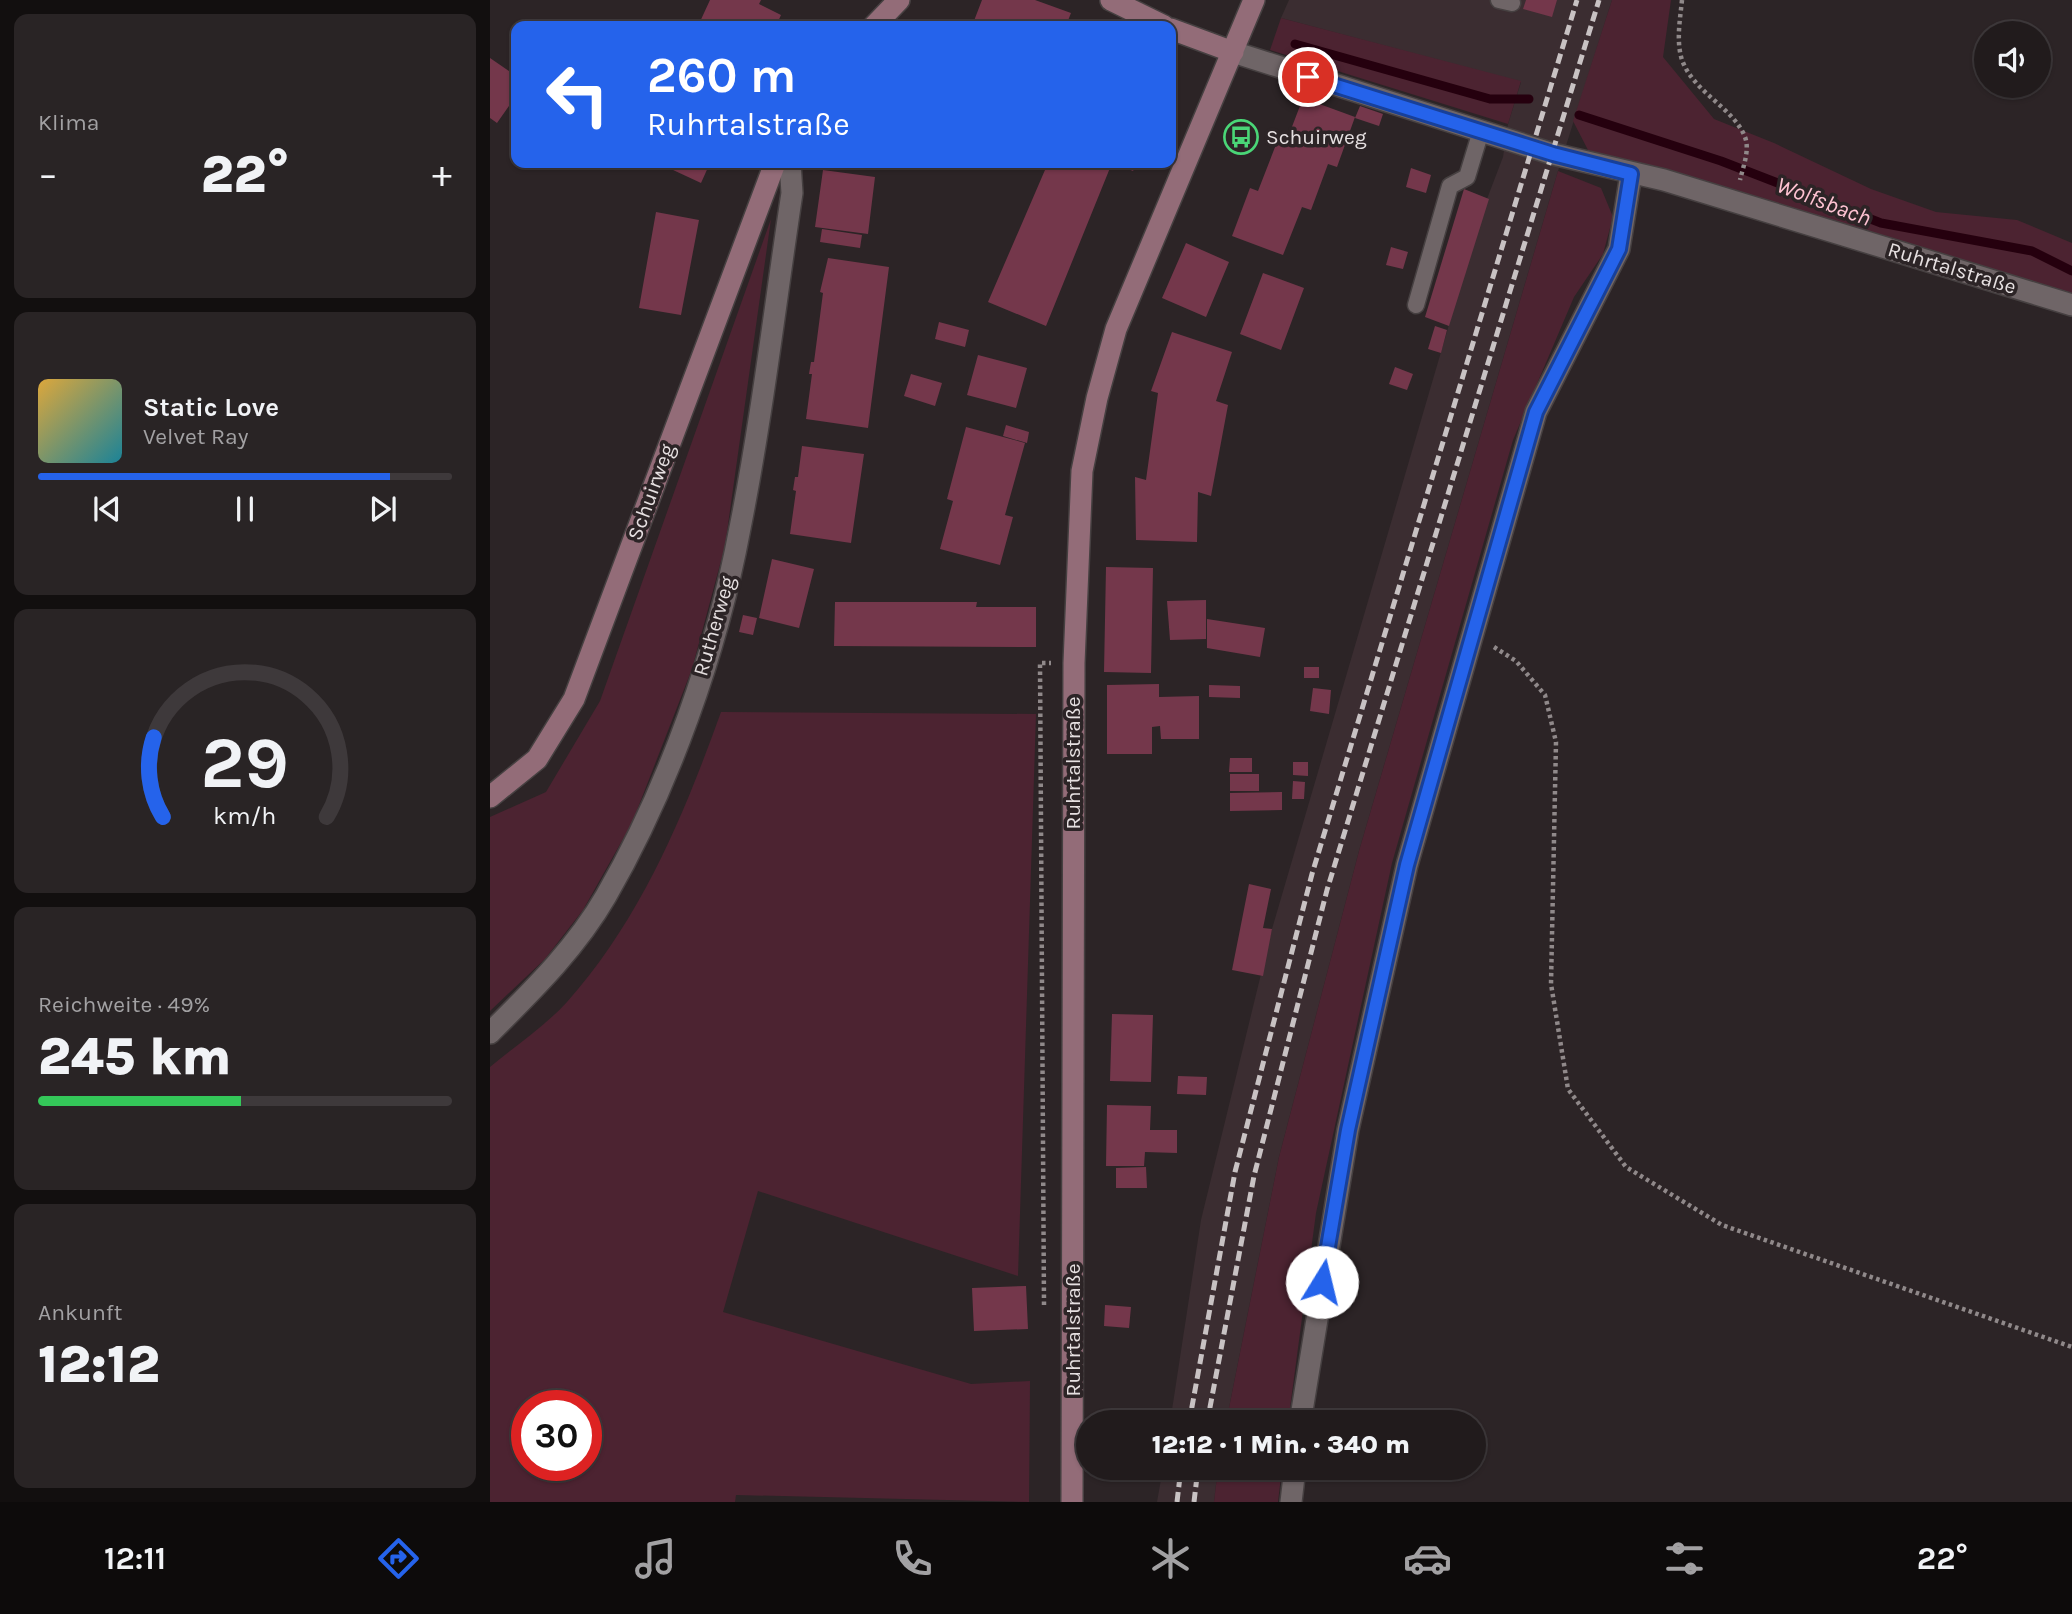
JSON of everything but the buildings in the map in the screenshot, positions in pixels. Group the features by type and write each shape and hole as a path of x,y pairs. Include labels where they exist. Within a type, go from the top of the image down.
{"main road":[{"path":"879,21 899,0"},
{"path":"1111,0 1154,21"},
{"name":"Ruhrtalstraße","path":"1072,1502 1074,663 1082,471 1116,329 1254,0"},
{"path":"1176,31 1233,52"},
{"name":"Schuirweg","path":"490,797 537,759 574,699 773,168"}],"street":[{"name":"Ruhrtalstraße","path":"1233,52 1481,131 1631,174 1664,180 2072,305"},
{"name":"Rutherweg","path":"490,1032 550,974 606,896 669,764 706,661 740,530 792,193 790,168"},
{"path":"1302,1410 1348,1130 1407,865 1536,412 1619,249 1631,174"},
{"path":"1291,1502 1294,1480"}],"lane":[{"path":"1416,305 1450,186 1467,177 1481,131"}],"path":[{"path":"1682,0 1679,40 1683,62 1704,94 1745,136 1747,151 1740,181"},
{"path":"1472,634 1516,661 1545,695 1556,742 1551,984 1568,1089 1626,1167 1722,1226 2072,1347"},
{"path":"1044,1306 1041,663 1074,663"}],"shaded area":[{"path":"1289,0 1612,0 1558,171 1359,851 1279,1157 1229,1410 1172,1410 1201,1220 1272,929 1482,212 1503,157 1508,124 1521,82 1281,18"},
{"path":"1612,0 1671,0 1663,57 1714,119 1774,143 1871,189 1936,212 2017,220 2072,243 2072,298 1588,150 1573,121"},
{"path":"1281,18 1521,81 1508,124 1270,50"},
{"path":"1558,171 1601,188 1613,217 1603,254 1574,297 1513,440 1392,863 1316,1213 1290,1410 1229,1410 1279,1157 1359,851"},
{"path":"771,219 725,546 692,669 632,823 583,910 545,959 490,1011 490,817 546,792 600,701"},
{"path":"721,712 1036,714 1018,1276 758,1191 723,1312 971,1384 1030,1381 1029,1502 736,1495 735,1502 490,1502 490,1067 540,1028 567,1002 593,970 638,901 692,789"},
{"path":"1161,1480 1217,1480 1214,1502 1157,1502"},
{"path":"1217,1480 1281,1480 1278,1502 1214,1502"}],"waterway":[{"name":"Wolfsbach","path":"1295,44 1490,99 1529,99"},
{"name":"Wolfsbach","path":"1579,115 1721,161 1881,223 2032,251 2072,271"}],"railway":[{"path":"1191,1410 1235,1172 1312,874 1577,0"},
{"path":"1209,1410 1254,1176 1327,890 1599,0"},
{"path":"1177,1502 1180,1480"},
{"path":"1194,1502 1197,1480"}],"place":[{"name":"Schuirweg","path":"1241,137"}],"route":[{"path":"1308,77 1553,154 1631,174 1619,249 1536,412 1407,865 1348,1130 1322,1282"}]}
